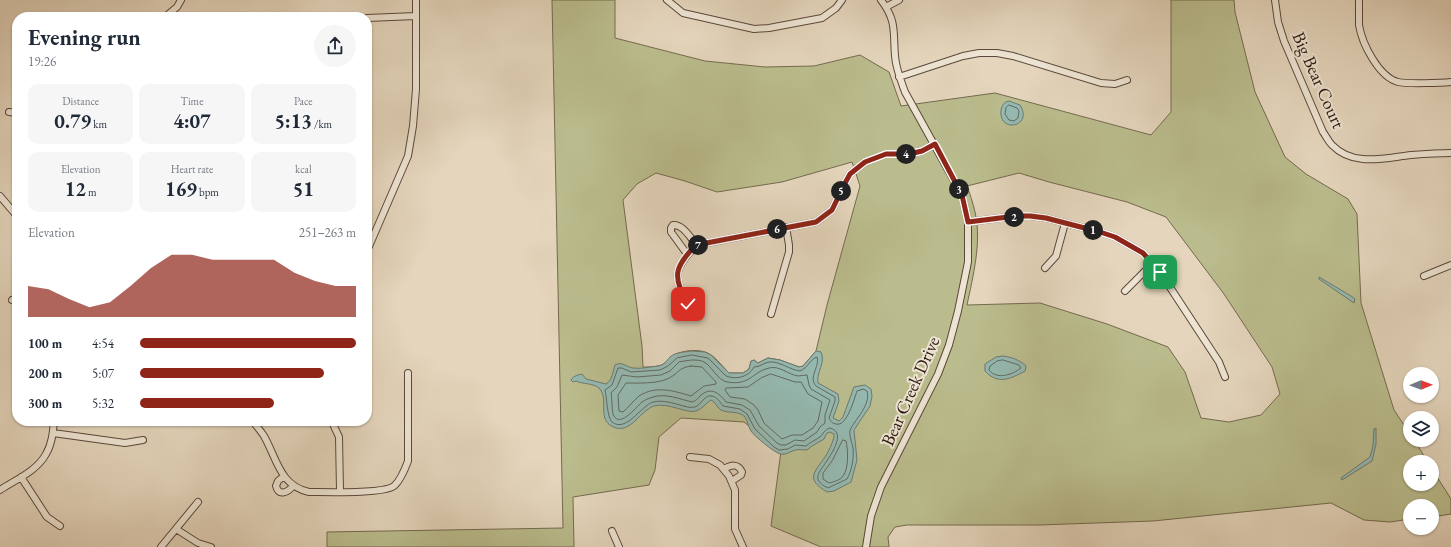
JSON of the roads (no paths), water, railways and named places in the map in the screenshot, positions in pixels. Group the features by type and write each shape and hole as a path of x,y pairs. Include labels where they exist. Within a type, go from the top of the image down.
{"street":[{"path":"171,12 177,7 181,0"},
{"path":"372,239 408,156 413,126 416,89 416,0"},
{"path":"667,0 683,13 754,30 822,18 836,8 842,0"},
{"name":"Bear Creek Drive","path":"866,547 871,516 881,487 938,374 949,345 968,262 968,222 962,195 905,92 899,76 895,56 894,24 881,0"},
{"path":"886,7 899,0"},
{"name":"Big Bear Court","path":"1275,0 1278,22 1284,41 1323,132 1332,145 1346,154 1362,160 1378,160 1412,155 1451,153"},
{"path":"1359,0 1362,36 1373,60 1382,73 1390,79 1399,82 1451,82"},
{"path":"372,18 416,16"},
{"path":"899,76 963,56 979,53 1013,56 1101,83 1115,84 1127,80"},
{"path":"688,304 679,288 678,272 683,258 696,245 816,222 832,210 850,174 865,162 886,154 909,154 922,151 935,144"},
{"path":"0,196 12,210"},
{"path":"968,222 1016,216 1046,218 1115,237 1143,253 1160,272 1219,362 1225,377"},
{"path":"1046,268 1056,256 1065,223"},
{"path":"687,254 671,232 673,225 682,228 696,245"},
{"path":"771,314 789,252 786,227"},
{"path":"1125,291 1152,263"},
{"path":"1424,276 1451,265"},
{"path":"257,426 264,435 284,476 293,486 300,490 309,492 381,490 394,486 403,473 408,461 408,373"},
{"path":"0,490 38,466 46,455 53,433 54,426"},
{"path":"334,426 339,437 340,491"},
{"path":"53,433 125,443 143,440"},
{"path":"690,457 709,459 720,465 732,481 735,490 735,529 743,547"},
{"path":"724,469 730,466 737,466 741,468 741,475 732,481"},
{"path":"284,476 278,481 276,486 277,490 285,493 293,486"},
{"path":"21,477 47,517 60,526"},
{"path":"161,547 198,502"},
{"path":"176,529 198,543 211,547"},
{"path":"612,531 619,547"}],"water":[{"path":"1009,101 1020,105 1023,113 1023,118 1015,125 1009,125 1002,118 1002,107"},
{"path":"1319,277 1351,296 1355,299 1354,303 1319,279"},
{"path":"692,351 705,352 711,355 729,373 743,373 749,369 751,361 754,360 758,363 768,358 780,360 799,367 803,366 816,351 821,352 822,364 818,375 818,383 838,394 839,401 833,418 839,421 843,417 854,387 865,385 871,389 872,396 870,406 854,430 857,460 851,482 834,491 827,492 814,480 815,472 828,452 834,437 834,434 830,432 827,433 824,439 807,450 796,450 786,454 780,454 753,434 745,417 736,413 721,410 711,400 696,411 687,411 660,405 654,406 628,426 617,428 606,422 602,392 599,388 591,384 576,381 573,382 571,380 582,374 586,379 606,384 611,378 615,365 617,364 636,368 658,366 664,364 675,354"},
{"path":"1003,356 1021,362 1026,366 1025,371 1009,378 999,379 985,371 985,364 996,357"},
{"path":"1376,428 1376,444 1372,461 1342,480 1341,478 1370,457 1373,446 1374,429"}]}
